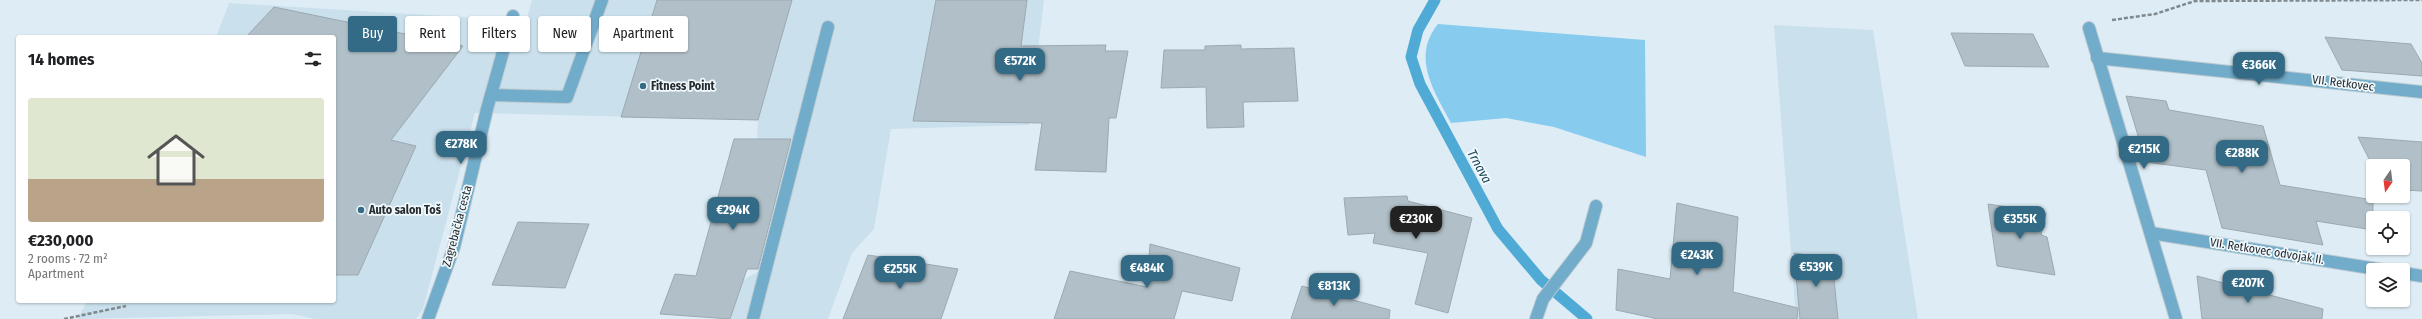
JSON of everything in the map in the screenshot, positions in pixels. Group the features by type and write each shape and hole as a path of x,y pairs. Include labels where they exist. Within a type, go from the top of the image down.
{"street":[{"path":"491,95 567,97 602,0"},
{"path":"753,319 828,27"},
{"path":"2089,28 2176,319"},
{"name":"Zagrebačka cesta","path":"428,319 454,247 503,52"},
{"name":"VII. Retkovec","path":"2097,58 2422,92"},
{"path":"1536,319 1543,299 1586,243 1596,206"},
{"name":"VII. Retkovec odvojak II.","path":"2151,233 2366,267"},
{"path":"2410,274 2422,276"}],"path":[{"path":"2107,21 2155,14 2196,1 2422,0"},
{"path":"64,319 126,306"}],"shaded area":[{"path":"532,0 1044,0 1029,125 891,129 874,229 852,253 828,319 730,319 743,280 763,269 794,140 757,139 758,120 475,113 423,309 416,319 315,319 292,314 78,319 86,303 336,303 336,35 217,35 229,3 444,16 405,16 405,52 460,52 460,17 468,17 468,52 530,52 530,16 527,16"},
{"path":"1438,24 1645,40 1646,157 1554,127 1506,118 1451,123 1432,86 1426,61 1426,49 1430,36"},
{"path":"1774,25 1873,30 1918,319 1796,319"}],"building":[{"path":"657,0 792,0 758,120 621,117 641,52 688,52 688,16 652,16"},
{"path":"936,0 1027,0 1021,46 1106,45 1105,51 1128,51 1116,118 1109,118 1106,172 1035,170 1042,123 913,121"},
{"path":"274,7 348,22 348,52 397,52 397,32 405,34 405,52 458,52 391,140 416,146 358,275 336,275 336,35 248,35"},
{"path":"1951,33 2033,34 2049,67 1965,66"},
{"path":"2325,37 2411,44 2422,63 2422,76 2342,70"},
{"path":"1241,45 1241,49 1294,48 1298,101 1243,102 1244,127 1207,128 1206,87 1161,88 1164,50 1205,50 1205,46"},
{"path":"2126,96 2166,101 2169,110 2263,126 2280,185 2366,199 2366,203 2373,203 2373,211 2366,211 2366,229 2316,221 2323,245 2222,228 2206,170 2146,162"},
{"path":"2358,137 2422,142 2422,191 2410,190 2410,159 2369,159"},
{"path":"734,139 791,139 758,269 747,269 730,319 660,314 675,274 696,276"},
{"path":"1407,196 1408,201 1472,218 1448,313 1415,304 1428,253 1373,243 1375,233 1348,235 1344,198"},
{"path":"1677,203 1738,217 1733,292 1798,308 1797,319 1658,319 1616,310 1618,269 1670,279"},
{"path":"1988,204 2046,213 2041,235 2047,237 2055,275 1997,266"},
{"path":"518,222 589,224 565,288 492,285"},
{"path":"1150,244 1240,268 1232,301 1182,291 1174,319 1054,319 1070,271 1147,287"},
{"path":"1794,253 1832,259 1838,319 1800,319"},
{"path":"868,255 958,269 941,319 843,319"},
{"path":"2197,276 2323,309 2322,319 2202,319"},
{"path":"1302,286 1390,310 1389,319 1291,319"}],"waterway":[{"name":"Trnava","path":"1435,0 1418,30 1411,57 1420,84 1498,229 1541,280 1587,319"}],"place":[{"name":"Fitness Point","path":"643,86"},
{"name":"Auto salon Toš","path":"361,210"}]}
